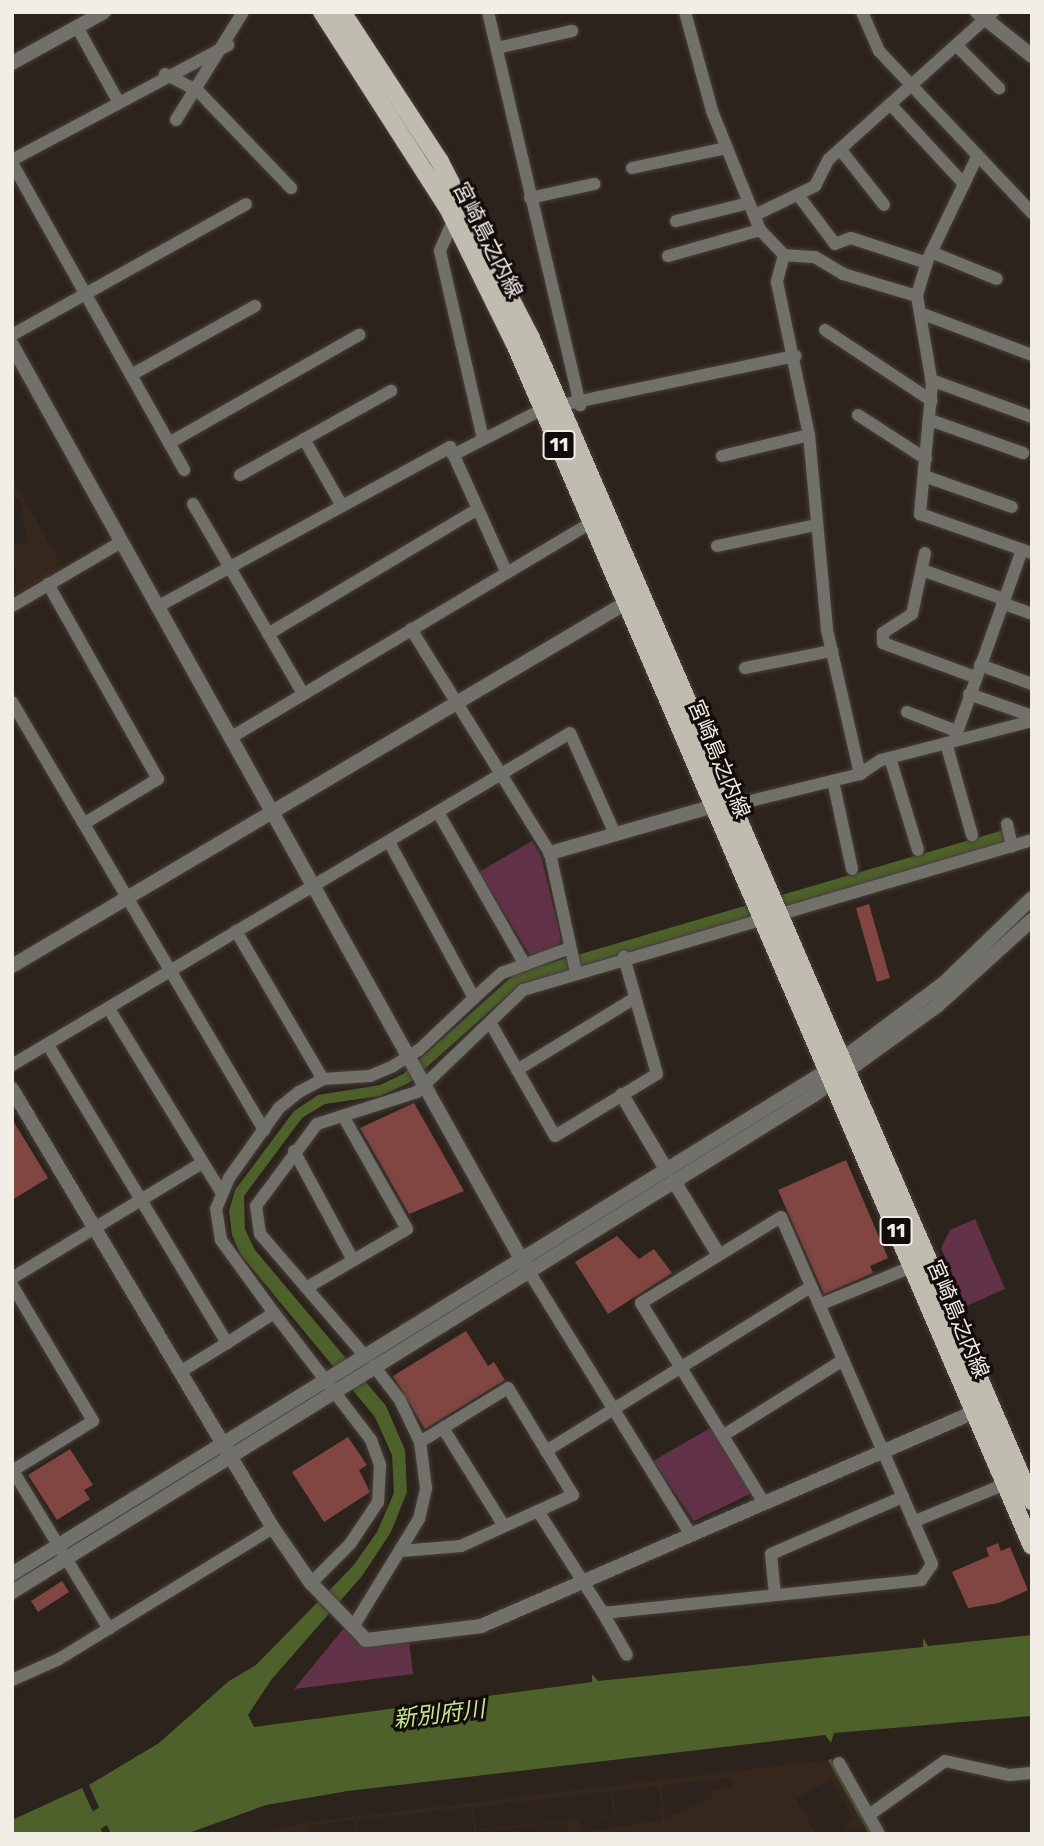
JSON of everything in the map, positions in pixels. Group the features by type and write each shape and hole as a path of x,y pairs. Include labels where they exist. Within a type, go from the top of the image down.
{"main road":[{"name":"宮崎島之内線","path":"322,12 454,219 552,409 592,523 634,598"},
{"name":"宮崎島之内線","path":"342,12 440,162 493,261 552,409 836,1071 1032,1501"},
{"name":"宮崎島之内線","path":"836,1071 911,1267 1032,1546"}],"street":[{"path":"12,63 104,12"},
{"path":"176,120 228,45 243,12"},
{"path":"488,12 580,405"},
{"path":"685,12 726,148 760,230 784,255 815,257 843,274 917,296"},
{"path":"862,12 879,51 1032,213"},
{"path":"676,221 752,209 798,195 815,186 840,149 956,45 985,14 1032,56"},
{"path":"77,27 118,101"},
{"path":"497,48 572,31"},
{"path":"184,470 12,161 165,74 228,45"},
{"path":"956,45 999,88"},
{"path":"165,74 197,90 291,188"},
{"path":"890,104 964,184"},
{"path":"632,168 726,148"},
{"path":"840,149 884,205"},
{"path":"972,835 952,738 1003,601 1027,551 920,514 932,401 922,314 917,296 929,258 977,157"},
{"path":"530,198 594,184"},
{"path":"798,195 835,244 851,237 997,279"},
{"path":"12,335 246,204"},
{"path":"454,219 440,251 483,438"},
{"path":"668,256 760,230"},
{"path":"784,255 777,282 795,356 809,435 816,525 832,651 860,774"},
{"path":"131,375 255,306"},
{"path":"922,314 1032,355"},
{"path":"825,330 932,401"},
{"path":"169,443 359,335"},
{"path":"12,345 524,1264 691,1535"},
{"path":"453,455 483,438 552,409 795,356"},
{"path":"931,380 1032,417"},
{"path":"240,475 391,391"},
{"path":"858,415 926,459"},
{"path":"930,420 1023,453"},
{"path":"722,456 809,435"},
{"path":"304,439 342,506"},
{"path":"158,607 450,447 507,573"},
{"path":"924,476 1012,507"},
{"path":"193,503 303,694"},
{"path":"268,634 478,509"},
{"path":"230,738 592,523"},
{"path":"717,546 816,525"},
{"path":"12,606 121,542"},
{"path":"925,553 912,614 883,633 883,643 1032,684"},
{"path":"922,570 1032,614"},
{"path":"48,584 158,779 85,823"},
{"path":"12,966 634,598"},
{"path":"411,629 550,853 576,972"},
{"path":"745,668 832,651"},
{"path":"969,694 1032,718"},
{"path":"12,702 264,1129"},
{"path":"907,712 952,738"},
{"path":"550,853 722,806 860,774 890,758 952,738 1032,718"},
{"path":"12,1065 439,814 499,774 570,733 615,834"},
{"path":"890,758 918,850"},
{"path":"833,781 852,869"},
{"path":"439,814 524,963"},
{"path":"1007,824 1012,846"},
{"path":"353,1627 419,1518 426,1488 420,1442 400,1400 260,1234 256,1206 293,1151 317,1124 405,1100 491,1024 523,990 766,908 1032,840"},
{"path":"388,842 474,998"},
{"path":"836,1071 944,983 1032,898"},
{"path":"12,1592 62,1553 227,1448 670,1175 937,1006 1032,920"},
{"path":"236,931 323,1079"},
{"path":"316,1588 350,1544 382,1490 371,1440 334,1382 274,1313 221,1240 216,1209 221,1192 264,1129 299,1091 323,1079 370,1076 409,1060 502,973 524,963 570,951"},
{"path":"491,1024 555,1136 657,1074 624,957"},
{"path":"517,1070 635,998"},
{"path":"109,1009 221,1192"},
{"path":"47,1045 227,1343"},
{"path":"12,1089 273,1528 316,1588 366,1640 481,1626 974,1412"},
{"path":"622,1095 718,1254"},
{"path":"306,1288 407,1229 343,1116"},
{"path":"293,1151 353,1260"},
{"path":"12,1278 202,1163"},
{"path":"603,1613 921,1580 932,1564 781,1217 641,1303 764,1503"},
{"path":"819,1305 911,1267"},
{"path":"12,1285 93,1422 13,1470 109,1629"},
{"path":"546,1451 811,1287"},
{"path":"180,1372 274,1313"},
{"path":"724,1434 843,1360"},
{"path":"401,1551 461,1546 573,1494 508,1388 420,1442"},
{"path":"443,1428 504,1526"},
{"path":"913,1522 1005,1484"},
{"path":"775,1595 771,1554 903,1497"},
{"path":"538,1511 584,1581 627,1655"},
{"path":"12,1680 109,1629 273,1528"},
{"path":"12,1574 62,1553"},
{"path":"869,1815 945,1760 1009,1776 1032,1773"},
{"path":"839,1763 879,1834"}],"shaded area":[{"path":"12,478 62,566 12,597 17,579 12,545 27,542 20,498 12,499"},
{"path":"532,841 541,856 561,939 557,947 530,955 479,872"},
{"path":"975,1219 1005,1289 966,1306 941,1248 950,1230"},
{"path":"712,1427 752,1493 694,1521 653,1461"},
{"path":"344,1628 362,1646 409,1641 413,1674 294,1689"},
{"path":"827,1760 871,1834 859,1827 849,1833 845,1825 854,1819 831,1779 796,1799 816,1834 569,1834 567,1822 452,1834 474,1831 471,1807 357,1820 358,1834 354,1820 308,1826 309,1834 259,1834 303,1823","holes":["732,1778 732,1786 713,1791 713,1797 665,1819 662,1785","659,1786 661,1810 616,1815 613,1791","610,1791 613,1815 476,1830 474,1807","661,1811 662,1820 580,1833 579,1820"]}],"water":[{"path":"1007,829 1010,841 520,984 409,1083 380,1096 325,1104 302,1118 244,1196 245,1229 255,1250 386,1406 405,1450 407,1492 391,1532 362,1576 271,1680 248,1715 254,1727 592,1682 592,1674 598,1681 923,1647 923,1638 928,1646 1032,1635 1032,1716 834,1733 831,1743 825,1735 348,1791 266,1805 186,1834 111,1834 89,1785 159,1743 229,1681 256,1665 353,1566 377,1532 394,1493 392,1455 375,1417 241,1255 232,1235 229,1211 235,1190 294,1111 318,1095 380,1085 403,1074 516,973"},
{"path":"82,1788 103,1834 12,1834 12,1820"}],"building":[{"path":"869,904 890,978 877,982 856,908"},
{"path":"414,1103 464,1191 409,1214 360,1128"},
{"path":"12,1119 48,1178 12,1200"},
{"path":"846,1160 888,1258 870,1266 873,1273 824,1294 778,1190"},
{"path":"617,1236 639,1259 654,1249 672,1273 608,1314 575,1262"},
{"path":"466,1331 488,1366 494,1362 505,1380 425,1429 393,1376"},
{"path":"348,1437 367,1465 359,1470 370,1492 324,1522 292,1472"},
{"path":"70,1449 93,1485 84,1490 90,1499 57,1520 28,1475"},
{"path":"998,1543 1001,1551 1010,1547 1028,1590 999,1603 968,1608 952,1572 989,1556 986,1548"},
{"path":"62,1581 69,1592 38,1612 31,1601"}],"waterway":[{"name":"新別府川","path":"831,1761 872,1834"},
{"name":"新別府川","path":"73,1834 123,1803"}]}
